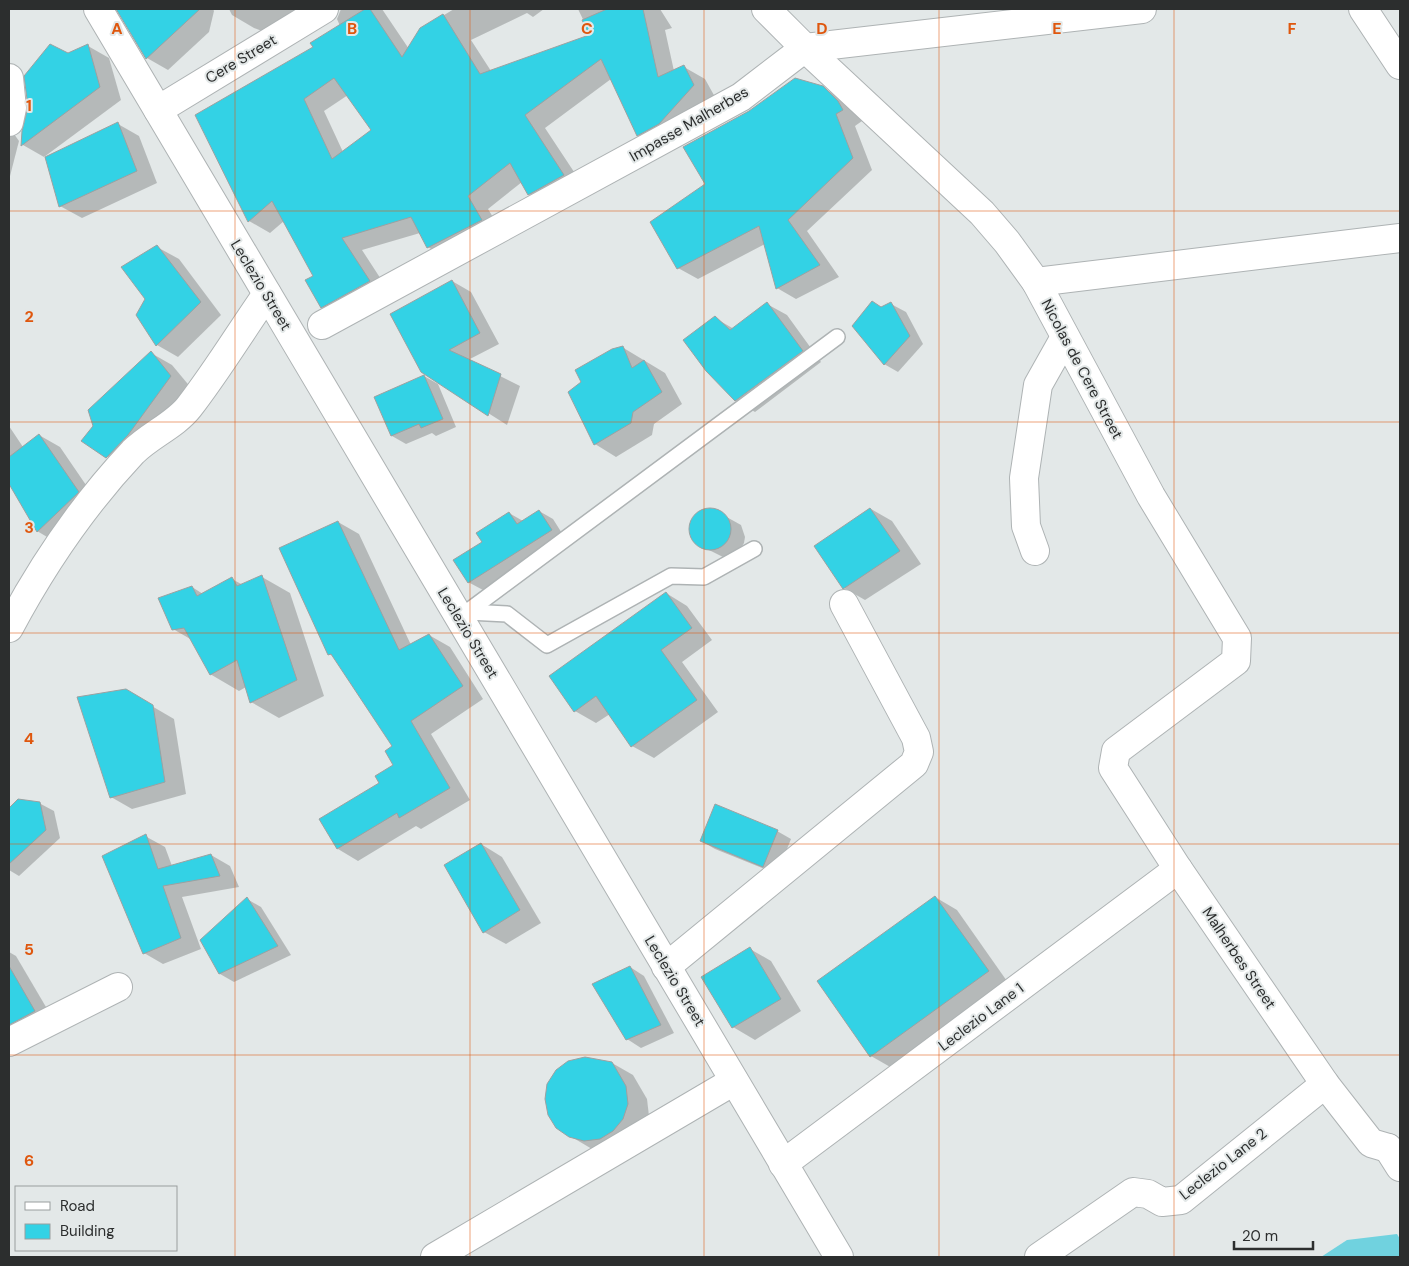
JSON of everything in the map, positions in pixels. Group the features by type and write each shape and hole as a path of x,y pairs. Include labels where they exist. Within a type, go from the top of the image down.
{"street":[{"name":"Leclezio Street","path":"98,9 267,294 464,615 666,967 839,1257"},
{"name":"Cere Street","path":"158,110 324,9"},
{"name":"Nicolas de Cere Street","path":"766,9 805,48 982,213 1007,242 1036,282 1151,496 1237,638 1236,660 1116,751"},
{"path":"805,48 1142,9"},
{"path":"1363,9 1400,65"},
{"name":"Impasse Malherbes","path":"322,325 741,97 805,48"},
{"path":"9,78 12,108 9,122"},
{"path":"1036,282 1400,238"},
{"path":"9,628 55,550 98,492 138,447 188,408 267,294"},
{"path":"1035,551 1026,526 1024,478 1038,385 1065,336"},
{"path":"666,967 914,764 918,752 916,738 844,604"},
{"name":"Malherbes Street","path":"1116,751 1113,768 1178,869 1325,1084 1371,1143 1396,1151"},
{"name":"Leclezio Lane 1","path":"783,1164 1178,869"},
{"path":"9,1042 118,987"},
{"path":"434,1257 734,1081"},
{"name":"Leclezio Lane 2","path":"1039,1257 1133,1192 1148,1194 1162,1202 1181,1200 1325,1084"}],"lane":[{"path":"464,615 837,336"},
{"path":"464,615 507,614 547,645 671,576 704,577 754,549"}],"shaded area":[{"path":"1397,1234 1400,1239 1400,1257 1321,1257 1347,1240"}],"building":[{"path":"116,9 200,9 146,59"},
{"path":"365,9 370,9 402,57 420,28 443,14 480,74 589,35 582,20 607,9 643,9 658,77 684,65 694,85 659,124 637,136 601,59 525,115 564,175 528,195 510,163 468,196 482,220 427,248 411,217 342,238 370,281 321,308 305,280 313,276 272,201 248,222 195,115 313,47 310,43","holes":["334,78 371,130 332,159 304,99"]},
{"path":"50,44 68,53 88,44 100,87 21,146 22,131 28,107 24,76"},
{"path":"795,78 823,86 838,101 843,110 836,114 853,158 788,220 820,265 776,289 759,226 677,269 650,222 705,184 683,147 749,111"},
{"path":"118,122 137,171 59,207 45,157"},
{"path":"157,245 201,302 156,346 136,315 145,299 121,267"},
{"path":"452,280 480,333 449,350 501,374 488,416 421,372 390,314"},
{"path":"872,301 881,307 891,302 910,336 884,365 852,326"},
{"path":"767,302 803,351 735,401 706,371 683,340 715,316 730,330"},
{"path":"623,346 632,368 644,360 662,392 633,412 631,423 594,445 568,392 581,382 575,370 612,349"},
{"path":"151,351 171,376 128,435 106,458 81,441 93,426 88,410"},
{"path":"424,375 443,419 421,428 419,424 391,436 374,397"},
{"path":"39,434 79,492 37,532 9,484 9,457"},
{"path":"710,508 725,514 731,529 725,544 710,550 695,544 689,529 695,514"},
{"path":"870,508 900,551 843,589 814,546"},
{"path":"539,510 552,530 468,583 453,560 482,542 476,533 509,512 517,524"},
{"path":"338,521 399,650 429,634 463,686 411,721 450,788 399,818 397,813 337,849 319,819 379,783 375,776 393,765 385,751 392,746 331,654 328,655 279,548"},
{"path":"262,575 297,680 250,703 237,660 210,675 184,628 172,630 158,598 192,586 197,596 232,577 237,586"},
{"path":"666,592 692,628 661,650 697,700 631,747 596,696 574,712 549,676"},
{"path":"126,689 153,705 165,782 110,798 77,697"},
{"path":"18,799 40,802 46,830 9,864 9,808"},
{"path":"715,804 778,830 763,867 700,841"},
{"path":"146,834 158,869 211,854 220,876 163,886 181,938 143,954 102,856"},
{"path":"481,843 520,910 483,933 444,865"},
{"path":"935,896 989,971 870,1057 817,981"},
{"path":"247,897 278,946 219,974 200,940"},
{"path":"750,947 781,999 732,1028 701,977"},
{"path":"9,966 35,1011 9,1025"},
{"path":"630,966 661,1025 626,1040 592,984"},
{"path":"585,1057 612,1062 626,1086 628,1104 623,1119 613,1131 600,1139 584,1141 569,1137 556,1128 548,1115 545,1099 547,1084 556,1070 568,1061"}]}
